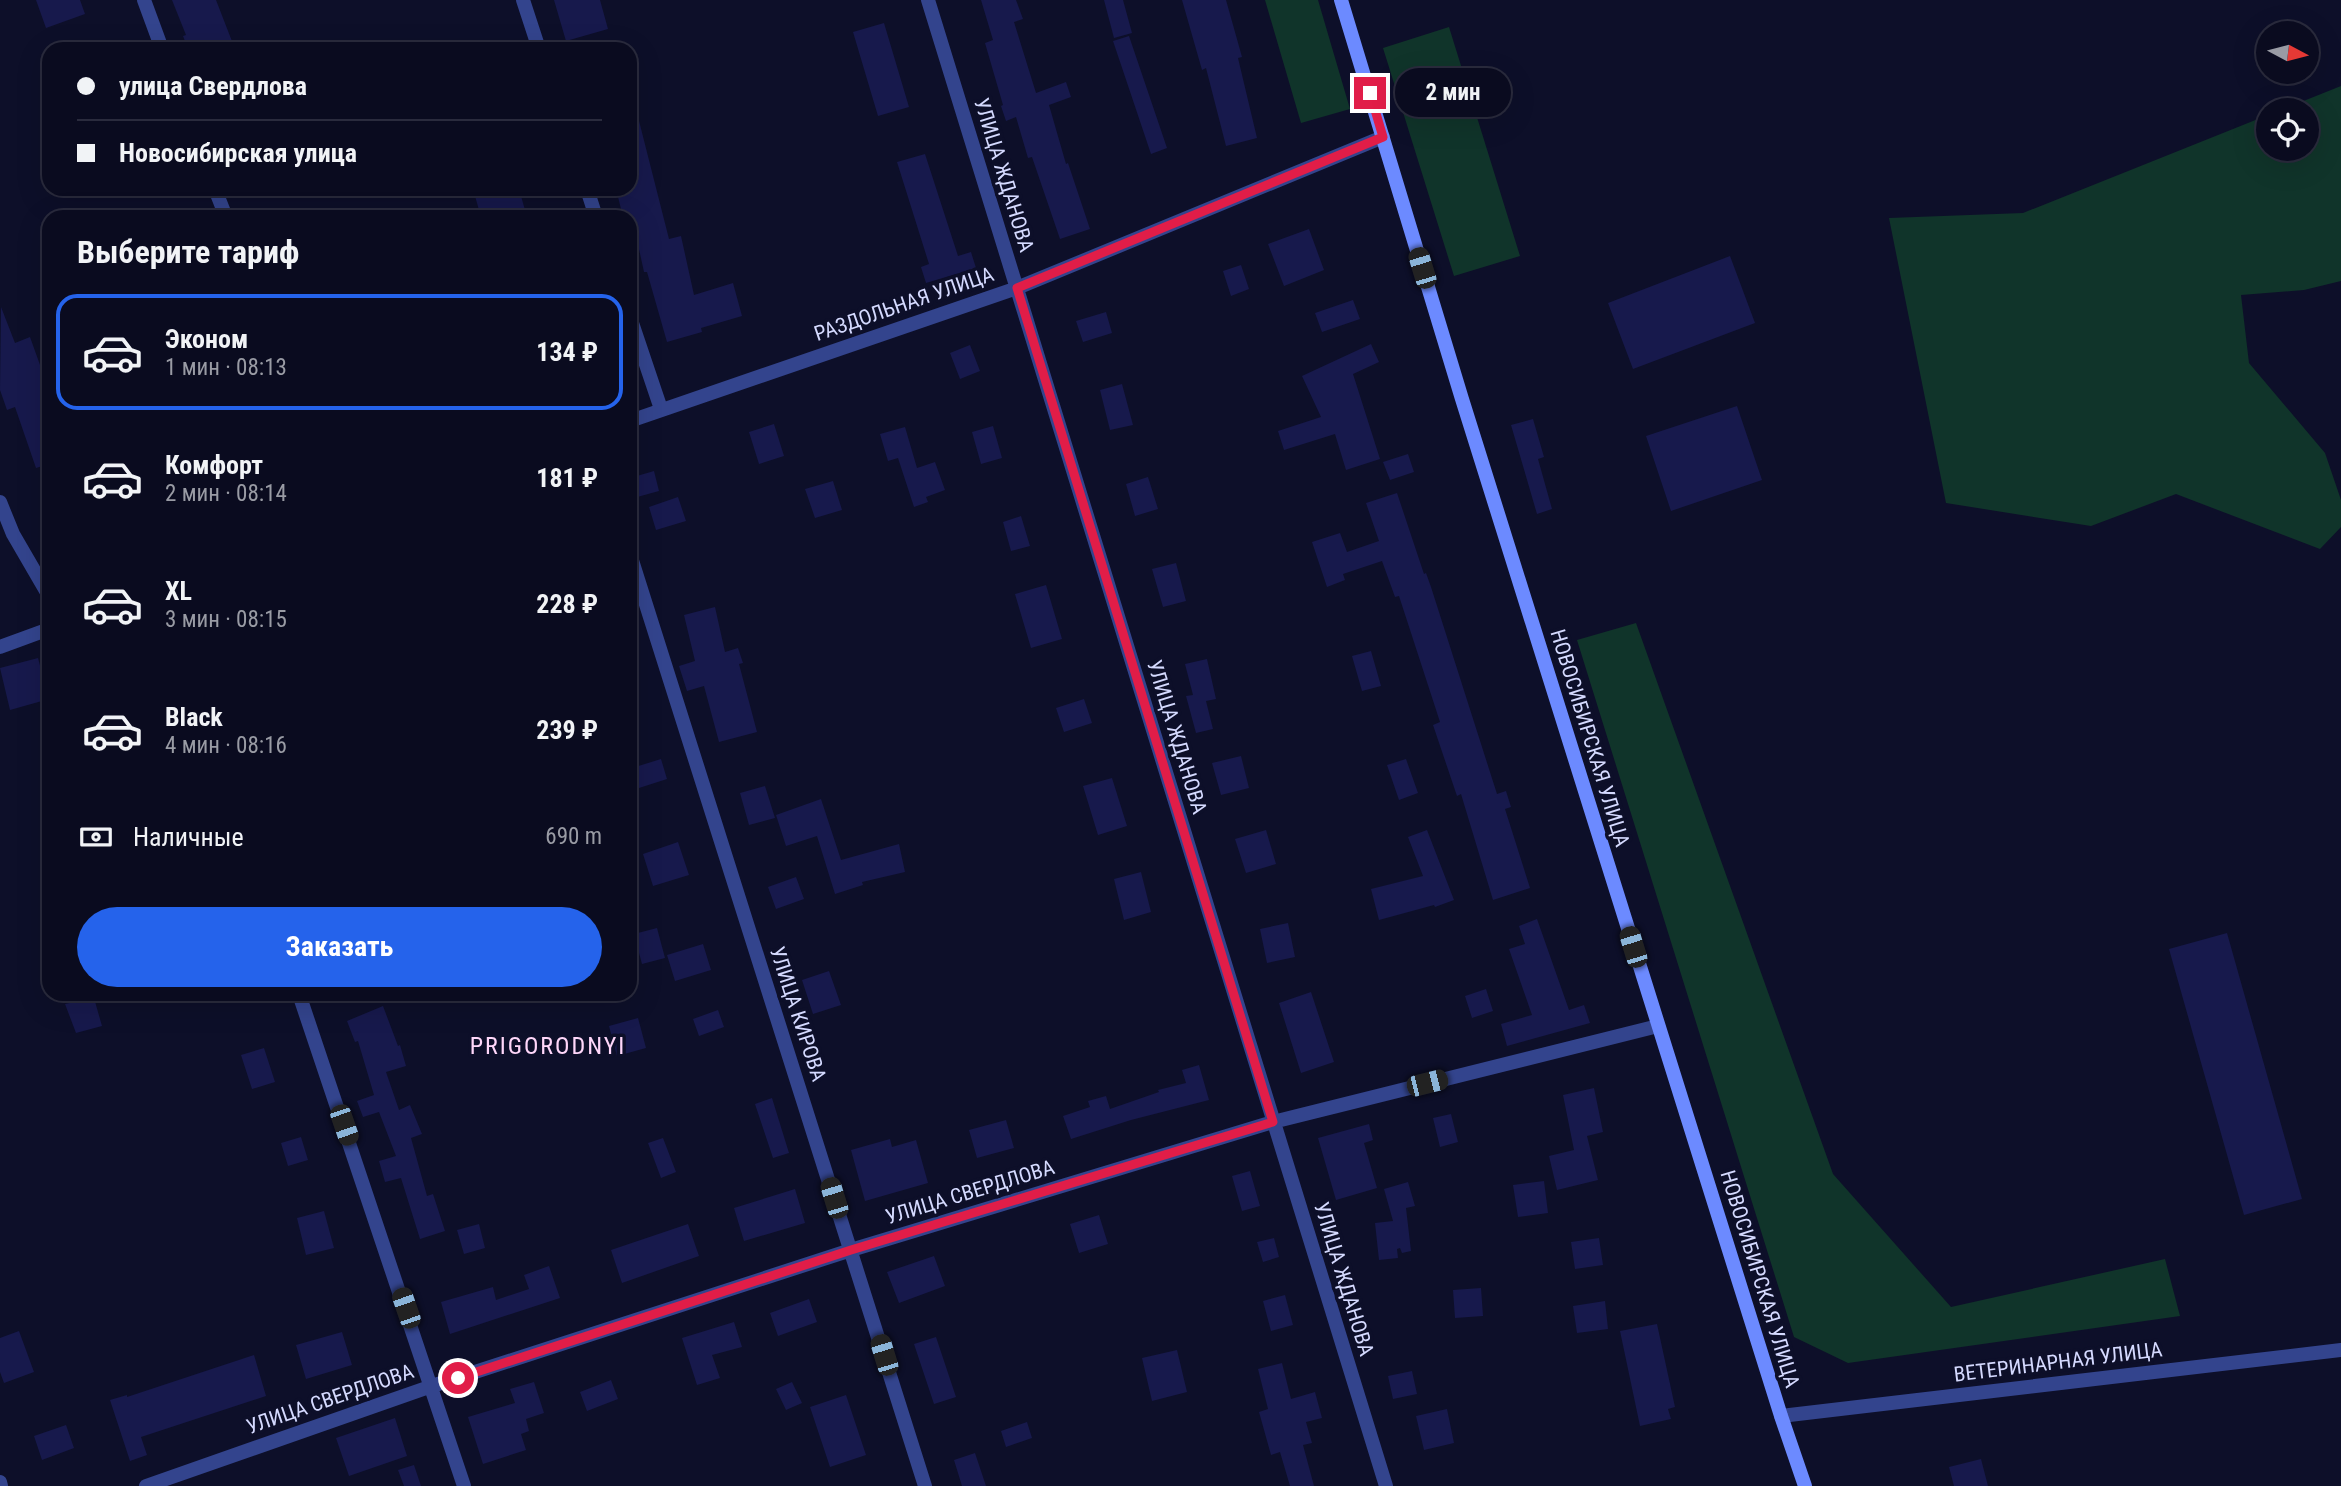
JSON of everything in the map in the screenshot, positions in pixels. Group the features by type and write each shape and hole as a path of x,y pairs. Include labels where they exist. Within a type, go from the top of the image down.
{"street":[{"path":"144,0 159,42"},
{"path":"523,0 537,42"},
{"name":"УЛИЦА ЖДАНОВА","path":"928,0 1386,1486"},
{"name":"НОВОСИБИРСКАЯ УЛИЦА","path":"1342,0 1462,399 1805,1486"},
{"name":"РАЗДОЛЬНАЯ УЛИЦА","path":"637,418 1017,288 1383,137"},
{"path":"637,338 661,409"},
{"path":"0,502 13,534 42,584"},
{"name":"УЛИЦА КИРОВА","path":"637,576 925,1486"},
{"path":"0,647 42,631"},
{"path":"301,1001 464,1486"},
{"name":"УЛИЦА СВЕРДЛОВА","path":"146,1486 432,1386 851,1250 1273,1122 1658,1026"},
{"name":"ВЕТЕРИНАРНАЯ УЛИЦА","path":"1781,1416 2341,1350"}],"green space":[{"path":"1265,0 1318,0 1350,109 1301,123"},
{"path":"1449,27 1520,256 1454,276 1383,48"},
{"path":"2341,86 2341,281 2304,290 2241,295 2249,363 2325,453 2341,500 2341,527 2320,549 2176,494 2091,526 1946,503 1889,218 2023,213 2256,120 2256,161 2319,161 2319,98 2311,98"},
{"path":"1636,623 1833,1174 1951,1307 2165,1259 2180,1316 1848,1363 1794,1337 1577,640"}],"building":[{"path":"36,0 80,0 85,14 46,28"},
{"path":"172,0 216,0 232,42 185,42 183,36 186,35"},
{"path":"554,0 600,0 608,29 566,41"},
{"path":"981,0 1016,0 1023,19 1014,22 1036,93 1066,82 1071,97 1049,105 1066,164 1068,163 1090,229 1060,239 1032,157 1028,158 1016,117 1006,121 1001,106 1003,105 985,43 993,40"},
{"path":"1104,0 1123,0 1132,33 1114,38"},
{"path":"1182,0 1226,0 1242,57 1238,58 1257,138 1226,146 1206,68 1202,70"},
{"path":"884,23 909,107 878,116 853,32"},
{"path":"1129,36 1167,148 1151,154 1113,41"},
{"path":"637,113 669,239 681,236 694,295 733,283 742,316 667,342 647,272 644,272 637,240 637,210 621,210 618,196 637,196"},
{"path":"925,154 958,256 971,252 976,268 926,283 921,267 929,264 897,162"},
{"path":"475,196 521,196 525,210 479,210"},
{"path":"1309,229 1324,270 1284,286 1268,244"},
{"path":"1730,256 1755,323 1633,369 1608,303"},
{"path":"1241,265 1249,289 1231,296 1223,271"},
{"path":"1353,300 1360,319 1322,332 1315,313"},
{"path":"1,307 15,343 30,337 42,370 42,466 36,468 15,407 7,410 0,390"},
{"path":"1106,312 1112,333 1083,342 1076,321"},
{"path":"1371,344 1379,362 1353,374 1380,459 1346,470 1335,434 1284,450 1278,431 1321,417 1302,376"},
{"path":"970,345 980,371 960,379 950,353"},
{"path":"1122,384 1133,425 1110,430 1100,390"},
{"path":"1737,406 1762,480 1671,511 1646,436"},
{"path":"1533,419 1544,457 1538,459 1552,509 1537,514 1511,425"},
{"path":"774,424 784,456 759,464 749,432"},
{"path":"993,426 1002,458 981,464 972,432"},
{"path":"905,427 917,468 935,462 945,490 926,497 928,502 914,507 898,458 888,461 880,434"},
{"path":"1408,454 1414,472 1390,480 1383,462"},
{"path":"654,471 659,491 637,497 637,476"},
{"path":"1148,477 1158,509 1135,516 1126,484"},
{"path":"833,481 842,510 815,518 805,489"},
{"path":"1397,493 1424,574 1426,573 1431,587 1497,794 1506,791 1511,807 1505,809 1530,888 1493,900 1461,794 1457,796 1433,725 1440,722 1399,596 1395,597 1382,561 1343,574 1345,580 1327,587 1312,542 1340,533 1347,552 1379,541 1366,503"},
{"path":"678,497 686,521 656,530 649,507"},
{"path":"1021,516 1030,546 1011,551 1003,522"},
{"path":"1176,563 1186,601 1163,607 1152,569"},
{"path":"1046,585 1062,639 1031,648 1015,594"},
{"path":"715,607 725,652 738,648 743,663 739,664 757,732 719,742 704,686 687,691 679,666 695,661 684,615"},
{"path":"1371,651 1381,686 1362,691 1352,656"},
{"path":"38,658 42,673 42,701 10,710 0,668"},
{"path":"1207,659 1216,699 1206,701 1213,729 1196,733 1186,696 1193,695 1185,664"},
{"path":"1084,699 1092,723 1064,732 1056,708"},
{"path":"1241,756 1249,788 1221,795 1212,763"},
{"path":"661,759 667,779 639,788 637,766"},
{"path":"1406,759 1418,793 1399,800 1387,765"},
{"path":"1112,778 1127,826 1098,835 1083,786"},
{"path":"765,786 775,818 749,825 740,793"},
{"path":"821,799 841,860 899,844 905,872 862,882 863,885 835,894 817,836 786,846 776,815"},
{"path":"1266,830 1276,864 1246,873 1235,839"},
{"path":"1427,830 1454,900 1379,920 1371,889 1423,876 1408,837"},
{"path":"678,842 689,875 653,886 643,854"},
{"path":"1141,872 1151,912 1124,920 1114,879"},
{"path":"796,877 804,899 776,909 768,887"},
{"path":"1537,919 1569,1010 1584,1005 1590,1023 1507,1046 1501,1024 1532,1015 1509,949 1525,944 1519,926"},
{"path":"1288,923 1295,957 1267,963 1260,929"},
{"path":"657,928 665,958 642,964 637,933"},
{"path":"2227,933 2302,1199 2244,1215 2169,949"},
{"path":"703,944 711,970 675,981 667,955"},
{"path":"829,971 841,1005 813,1014 802,980"},
{"path":"1486,989 1493,1011 1472,1018 1465,996"},
{"path":"1311,992 1334,1062 1301,1073 1279,1003"},
{"path":"95,1001 102,1026 76,1033 65,1004"},
{"path":"383,1006 406,1066 386,1072 399,1110 410,1105 422,1134 411,1138 427,1196 433,1194 445,1231 420,1239 401,1178 385,1182 379,1161 396,1156 379,1112 363,1117 357,1101 374,1095 358,1041 355,1042 347,1021"},
{"path":"718,1010 724,1027 699,1036 693,1019"},
{"path":"638,1018 646,1048 617,1056 609,1026"},
{"path":"264,1048 275,1082 252,1089 241,1055"},
{"path":"1199,1065 1209,1100 1071,1139 1063,1116 1090,1107 1088,1101 1106,1096 1110,1109 1159,1092 1158,1090 1186,1083 1182,1070"},
{"path":"1594,1088 1603,1132 1587,1136 1598,1180 1557,1190 1549,1156 1574,1150 1563,1095"},
{"path":"772,1098 789,1153 773,1158 755,1104"},
{"path":"1451,1114 1458,1142 1440,1147 1433,1118"},
{"path":"1006,1120 1014,1148 977,1158 969,1130"},
{"path":"1369,1124 1373,1140 1364,1143 1377,1188 1336,1200 1318,1138"},
{"path":"301,1137 308,1160 288,1166 281,1143"},
{"path":"663,1138 676,1172 661,1178 648,1143"},
{"path":"890,1139 892,1147 916,1140 928,1183 865,1201 851,1150"},
{"path":"1250,1171 1260,1206 1242,1211 1232,1176"},
{"path":"1544,1181 1548,1213 1518,1217 1513,1185"},
{"path":"1408,1182 1415,1206 1406,1208 1411,1251 1402,1253 1400,1248 1397,1249 1398,1258 1379,1260 1375,1223 1393,1221 1384,1189"},
{"path":"795,1189 805,1223 744,1241 734,1208"},
{"path":"324,1211 334,1248 306,1255 297,1218"},
{"path":"1099,1215 1108,1244 1079,1253 1070,1224"},
{"path":"479,1224 485,1248 464,1254 457,1230"},
{"path":"688,1224 699,1256 622,1283 611,1250"},
{"path":"1274,1238 1279,1257 1263,1262 1257,1242"},
{"path":"1599,1238 1603,1265 1575,1269 1571,1242"},
{"path":"934,1256 945,1286 899,1303 887,1272"},
{"path":"549,1266 560,1298 450,1334 441,1302 493,1287 496,1300 529,1289 524,1275"},
{"path":"1481,1288 1483,1316 1455,1318 1453,1290"},
{"path":"1285,1295 1293,1325 1271,1331 1263,1301"},
{"path":"809,1299 817,1322 778,1336 770,1313"},
{"path":"1605,1301 1608,1329 1577,1333 1573,1306"},
{"path":"734,1322 742,1347 712,1355 720,1378 697,1385 682,1338"},
{"path":"1657,1324 1675,1407 1668,1409 1671,1419 1640,1426 1620,1331"},
{"path":"19,1331 34,1372 4,1383 0,1372 0,1338"},
{"path":"342,1332 352,1365 306,1379 296,1345"},
{"path":"936,1337 956,1397 934,1404 914,1344"},
{"path":"1177,1350 1187,1392 1152,1401 1142,1358"},
{"path":"254,1355 266,1396 141,1437 147,1455 130,1461 110,1400 127,1397"},
{"path":"1282,1363 1291,1399 1315,1392 1322,1418 1306,1422 1312,1443 1303,1445 1314,1486 1290,1486 1280,1452 1271,1455 1259,1412 1268,1409 1258,1369"},
{"path":"1412,1371 1417,1394 1393,1399 1388,1376"},
{"path":"611,1380 618,1399 587,1411 580,1392"},
{"path":"534,1382 544,1413 526,1419 529,1431 521,1434 526,1450 483,1464 468,1417 515,1403 510,1389"},
{"path":"792,1382 802,1403 786,1410 776,1389"},
{"path":"846,1395 866,1455 830,1467 810,1407"},
{"path":"1447,1409 1454,1443 1424,1450 1416,1416"},
{"path":"395,1418 407,1456 349,1476 336,1438"},
{"path":"1027,1422 1032,1438 1006,1447 1001,1431"},
{"path":"66,1425 74,1448 42,1460 34,1436"},
{"path":"975,1453 986,1486 962,1486 954,1460"},
{"path":"1981,1459 1988,1486 1954,1486 1949,1467"},
{"path":"414,1465 421,1486 404,1486 398,1470"}],"district":[{"name":"PRIGORODNYI","path":"548,1046"}],"route":[{"path":"458,1378 851,1250 1273,1122 1017,288 1383,137 1370,93"}]}
